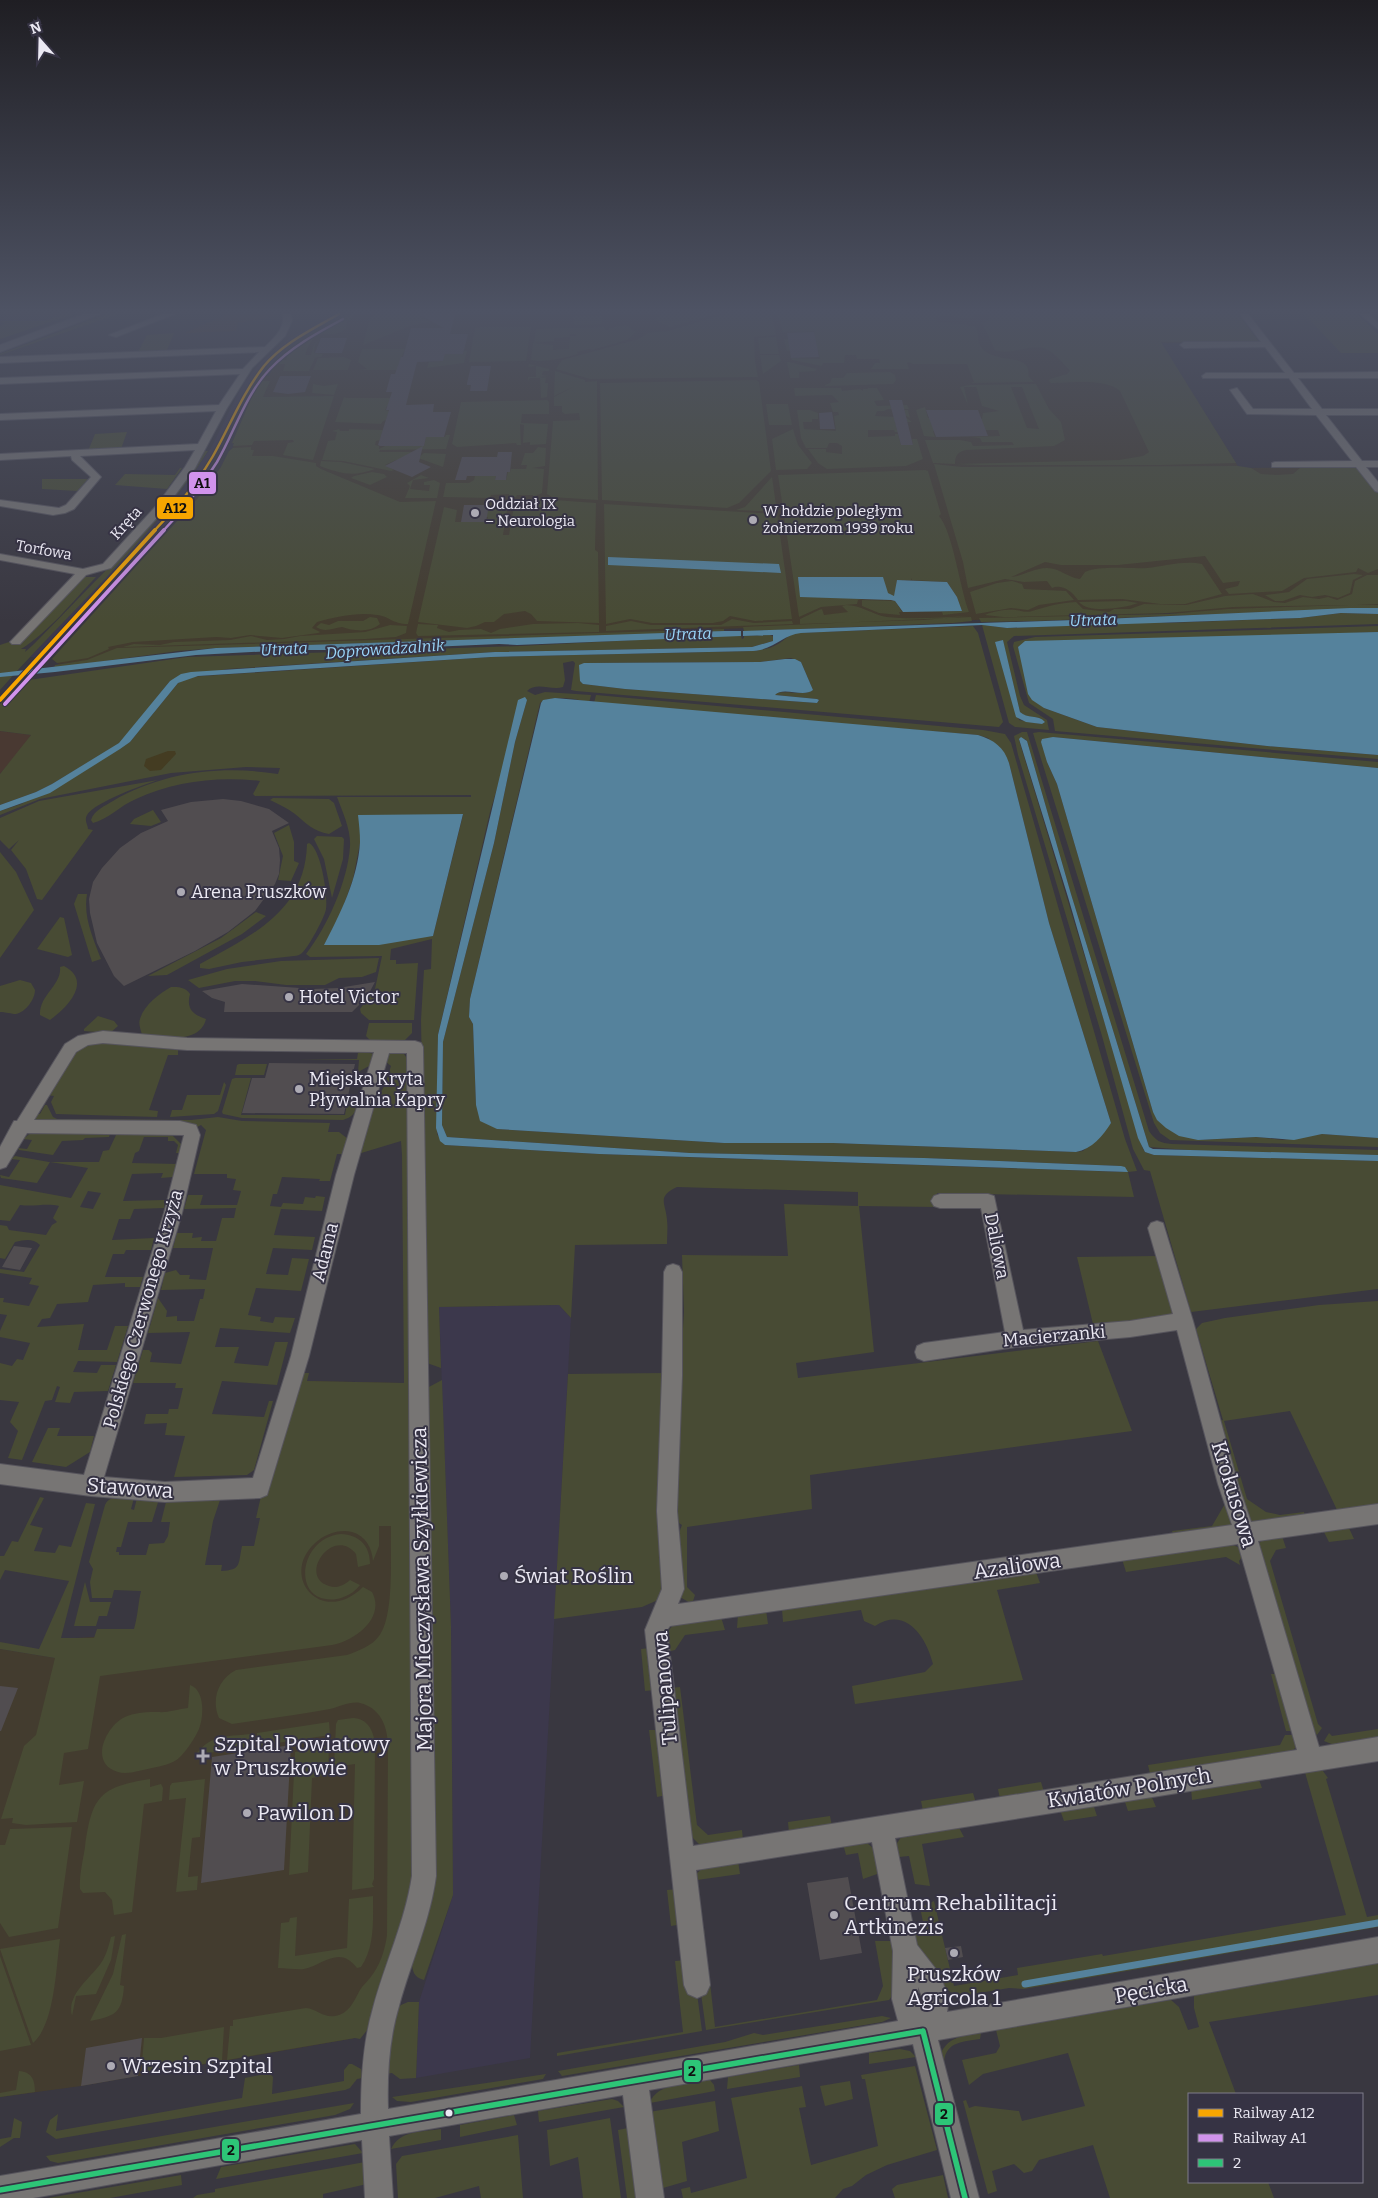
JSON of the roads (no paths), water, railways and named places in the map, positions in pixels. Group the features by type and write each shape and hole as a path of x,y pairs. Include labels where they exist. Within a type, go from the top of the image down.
{"street":[{"name":"Kręta","path":"16,642 83,572 101,569 111,562 160,508 190,468 218,417"},
{"path":"1323,417 1378,489"},
{"path":"0,458 202,448"},
{"path":"0,503 53,512 67,509 96,477 75,458 76,454"},
{"path":"1275,464 1378,464"},
{"name":"Torfowa","path":"0,557 83,572"},
{"path":"0,1162 20,1126 70,1047 80,1041 103,1037 187,1044 415,1047"},
{"name":"Adama","path":"260,1488 300,1356 345,1176 383,1047"},
{"name":"Majora Mieczysława Szyłkiewicza","path":"376,2125 375,2083 383,2014 416,1914 424,1876 415,1047"},
{"name":"Polskiego Czerwonego Krzyża","path":"20,1126 180,1128 191,1132 192,1141 173,1213 91,1486"},
{"name":"Daliowa","path":"940,1200 988,1201 1016,1339"},
{"name":"Krokusowa","path":"1157,1228 1228,1484 1311,1759"},
{"name":"Tulipanowa","path":"673,1272 672,1376 667,1511 672,1589 656,1630 697,1985"},
{"name":"Macierzanki","path":"924,1352 1016,1339 1130,1329 1184,1321"},
{"name":"Stawowa","path":"0,1474 91,1486 169,1492 260,1488"},
{"name":"Azaliowa","path":"658,1622 666,1616 1378,1514"},
{"name":"Kwiatów Polnych","path":"683,1860 1378,1749"},
{"path":"881,1828 906,1951 905,1999 908,2013 923,2031 965,2198"},
{"name":"Pęcicka","path":"376,2125 923,2031 1378,1950"},
{"path":"634,2080 650,2198"},
{"path":"15,2191 376,2125 378,2198"}],"water":[{"path":"608,557 779,564 781,573 608,565"},
{"path":"798,577 883,577 888,593 894,596 897,580 947,582 957,597 962,611 903,612 895,601 891,600 800,597"},
{"name":"Utrata","path":"1378,608 1378,614 1341,613 1300,618 1007,628 982,625 801,633 789,636 768,648 753,651 491,657 198,676 178,683 130,742 120,749 50,793 0,811 0,805 52,784 119,743 170,681 181,674 191,672 495,652 752,647 773,641 773,635 743,636 743,631 1103,619"},
{"name":"Utrata","path":"741,631 741,636 360,650 291,650 196,655 0,677 0,673 216,648"},
{"path":"1378,632 1378,755 1267,746 1097,727 1044,708 1032,700 1028,694 1018,647 1025,641"},
{"path":"1003,640 1020,712 1045,722 1042,724 1026,722 1016,717 995,642"},
{"path":"795,659 801,662 813,690 804,693 783,692 775,695 817,699 819,700 817,703 625,689 583,684 580,681 579,665 584,663 760,662"},
{"path":"525,697 527,700 515,742 494,843 443,1042 442,1125 447,1137 690,1153 924,1158 1121,1166 1125,1167 1128,1172 599,1154 445,1145 440,1141 436,1128 438,1035 518,700"},
{"path":"555,698 978,735 998,745 1009,763 1049,923 1111,1123 1104,1133 1092,1145 1076,1152 833,1143 724,1143 497,1129 480,1121 476,1105 473,1024 469,1017 470,999 541,703 543,700"},
{"path":"1021,737 1027,741 1071,894 1149,1147 1153,1149 1378,1155 1378,1161 1154,1155 1145,1152 1138,1138 1068,897 1019,739"},
{"path":"1053,737 1378,768 1378,1138 1322,1134 1294,1140 1256,1137 1198,1140 1179,1136 1157,1120 1153,1112 1057,784 1047,762 1041,742 1042,739"},
{"path":"463,814 433,936 379,945 324,945 342,909 356,869 360,842 358,815"}],"waterway":[{"path":"1025,1984 1378,1923"}],"rail line":[{"name":"A12","path":"0,700 182,501 212,457 233,417"},
{"name":"A1","path":"5,704 187,505 217,461 239,417"}],"place":[{"name":"Oddział IX – Neurologia","path":"475,513"},
{"name":"W hołdzie poległym żołnierzom 1939 roku","path":"753,520"},
{"name":"Arena Pruszków","path":"181,892"},
{"name":"Hotel Victor","path":"289,997"},
{"name":"Miejska Kryta Pływalnia Kapry","path":"299,1089"},
{"name":"Świat Roślin","path":"504,1576"},
{"name":"Szpital Powiatowy w Pruszkowie","path":"203,1756"},
{"name":"Pawilon D","path":"247,1813"},
{"name":"Centrum Rehabilitacji Artkinezis","path":"834,1915"},
{"name":"Pruszków Agricola 1","path":"954,1953"},
{"name":"Wrzesin Szpital","path":"111,2066"}],"water label":[{"name":"Doprowadzalnik","path":"385,649"}]}
